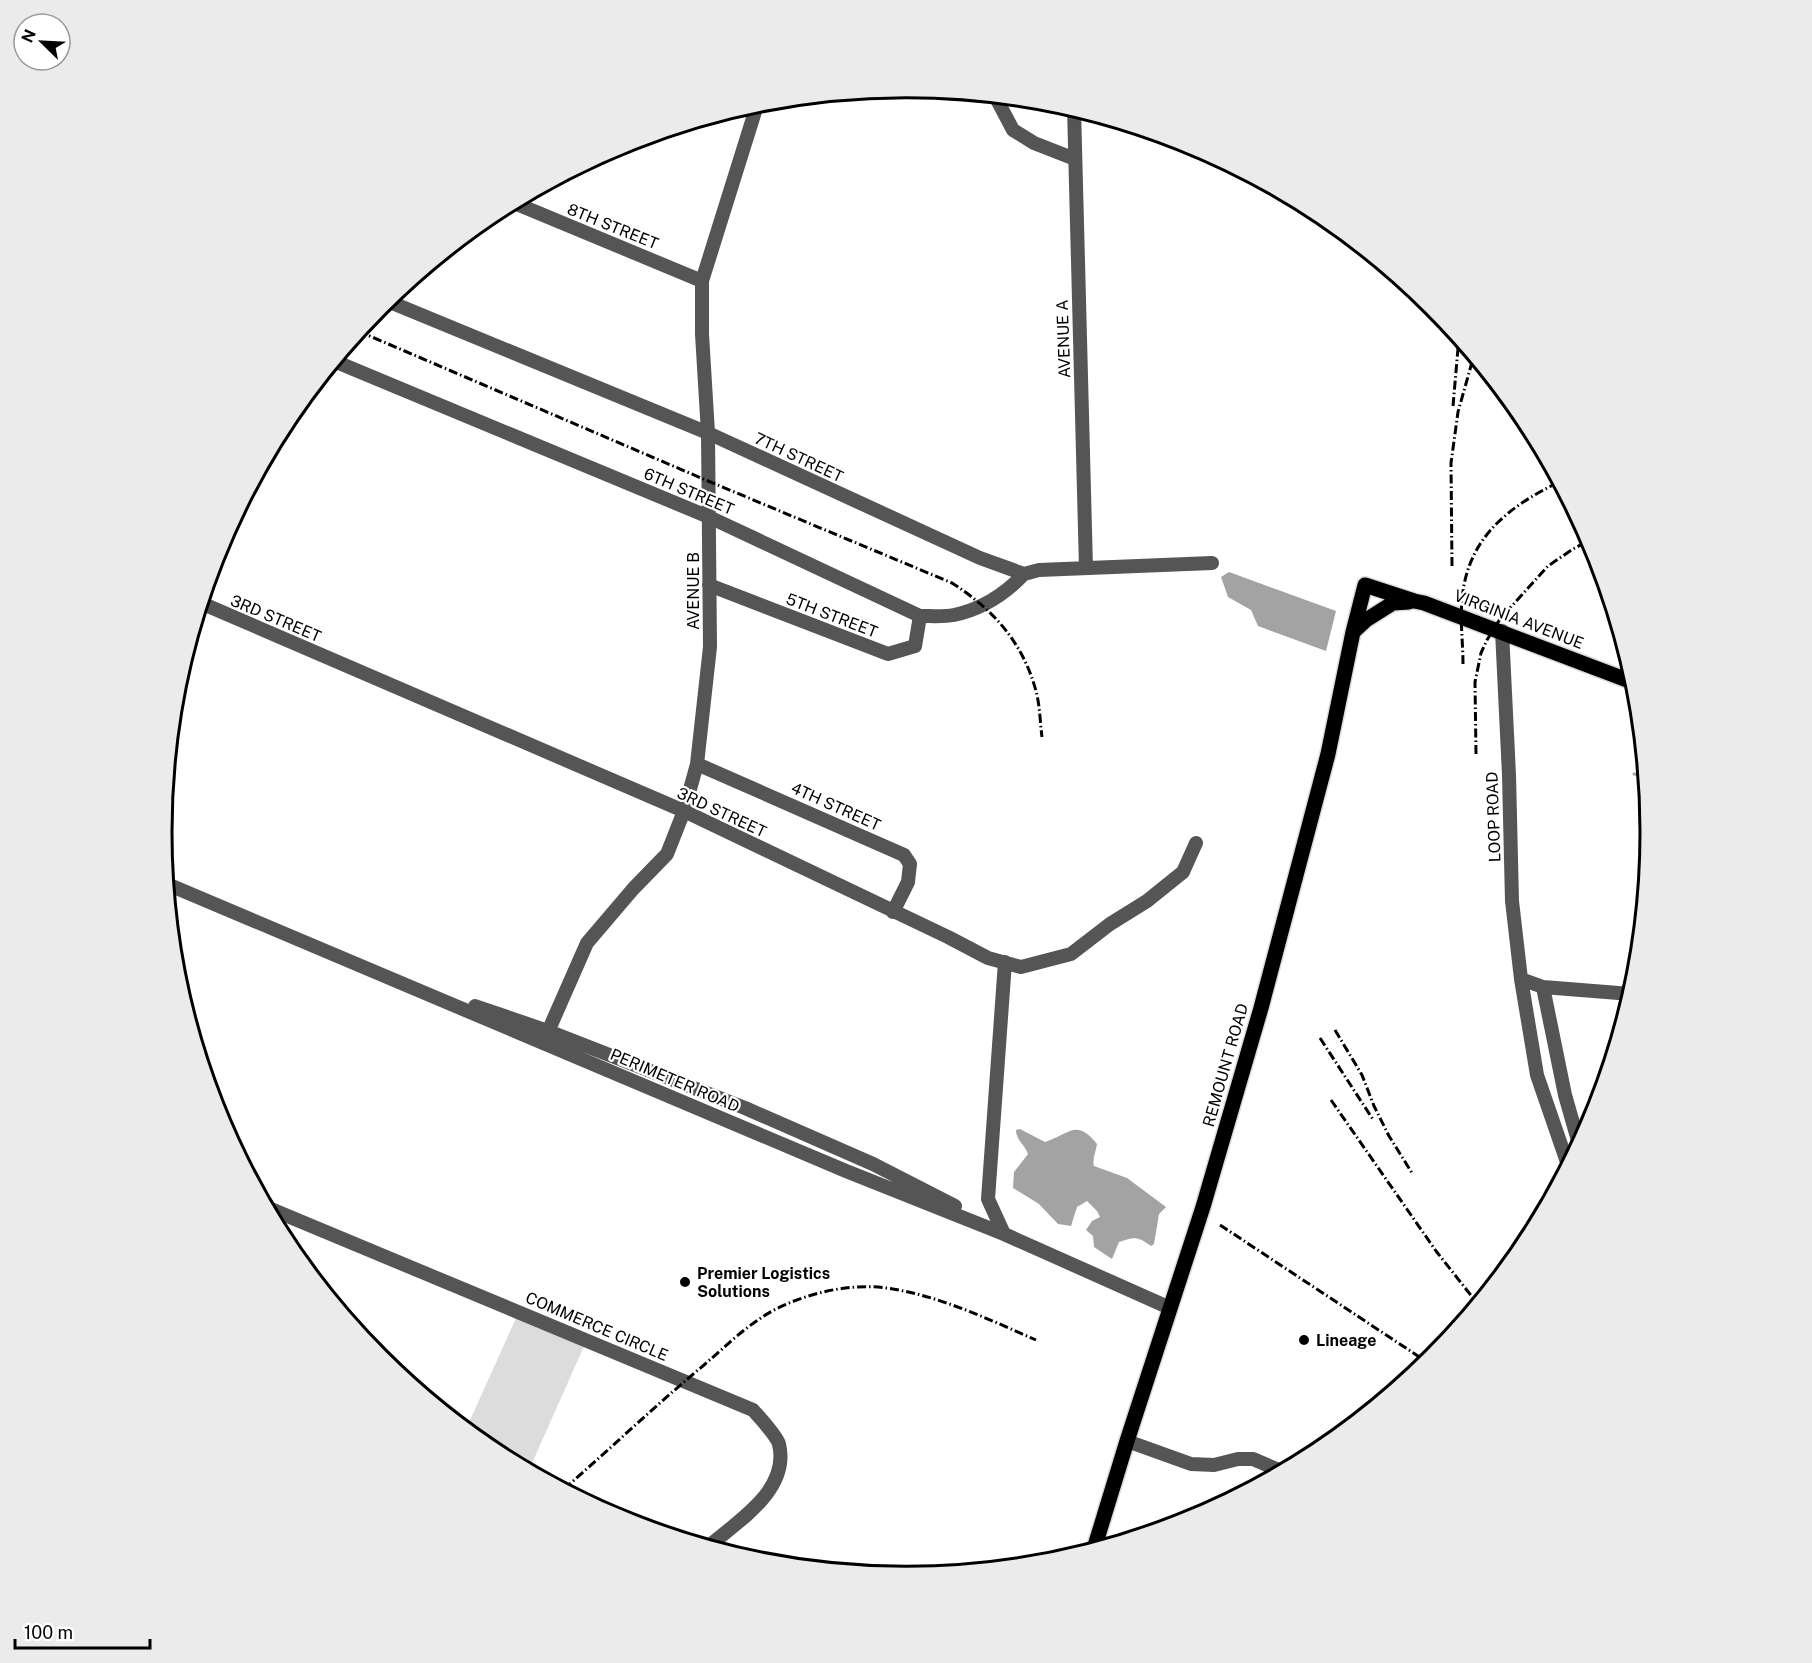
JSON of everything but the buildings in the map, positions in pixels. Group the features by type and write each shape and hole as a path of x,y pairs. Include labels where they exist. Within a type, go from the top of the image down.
{"main road":[{"name":"VIRGINIA AVENUE","path":"1366,580 1624,679"},
{"name":"REMOUNT ROAD","path":"1097,1540 1203,1207 1261,1008 1328,754 1366,580"},
{"path":"1353,632 1366,620 1393,603 1419,602"}],"street":[{"path":"998,104 1013,130 1034,143 1075,159"},
{"name":"AVENUE B","path":"546,1037 588,943 633,889 668,854 684,811 697,764 710,647 708,433 702,334 702,281 754,114"},
{"name":"AVENUE A","path":"1074,118 1086,568"},
{"name":"8TH STREET","path":"522,206 702,281"},
{"name":"7TH STREET","path":"395,304 708,433 980,558 1024,574 1039,570 1212,564"},
{"name":"6TH STREET","path":"341,364 709,517 920,616 954,615 983,605 1008,591 1024,574"},
{"name":"5TH STREET","path":"709,585 888,654 915,646 920,616"},
{"name":"3RD STREET","path":"208,606 684,811 988,958 1021,967 1071,954 1110,924 1147,901 1183,872 1196,843"},
{"name":"LOOP ROAD","path":"1502,631 1512,900 1521,979 1537,1075 1565,1155"},
{"name":"4TH STREET","path":"697,764 904,855 910,864 908,882 893,912"},
{"path":"175,887 432,996 481,1007 546,1037 715,1096 915,1184 998,1232"},
{"path":"998,1232 987,1199 1005,962"},
{"path":"1521,979 1543,987 1622,993"},
{"path":"1543,987 1565,1095 1575,1131"},
{"name":"PERIMETER ROAD","path":"546,1037 796,1149 998,1232 1170,1308"},
{"path":"796,1149 801,1133"},
{"name":"COMMERCE CIRCLE","path":"279,1213 753,1410 778,1442 781,1469 764,1499 716,1540"},
{"path":"1127,1441 1191,1464 1214,1466 1253,1459 1272,1467"}],"shaded area":[{"path":"1229,572 1336,611 1326,651 1258,626 1251,610 1228,597 1221,577"},
{"path":"1020,1129 1045,1142 1072,1130 1084,1132 1090,1136 1097,1144 1094,1166 1127,1178 1166,1207 1159,1214 1154,1244 1151,1246 1136,1238 1119,1242 1112,1259 1094,1247 1093,1236 1086,1230 1092,1221 1100,1217 1087,1201 1077,1207 1071,1226 1058,1224 1039,1204 1013,1188 1014,1172 1028,1154 1016,1134 1016,1130"},
{"path":"517,1316 585,1344 532,1463 469,1421"}],"railway":[{"path":"366,335 952,583 994,616 1015,643 1036,691 1042,737"},
{"path":"1453,406 1458,348"},
{"path":"1452,566 1451,463 1458,412 1471,364"},
{"path":"1463,664 1462,600 1472,559 1481,542 1507,514 1553,485"},
{"path":"1476,754 1475,682 1481,653 1487,640 1500,619 1548,566 1581,545"},
{"path":"1335,1030 1362,1075 1389,1136 1412,1173"},
{"path":"1320,1038 1374,1121"},
{"path":"1331,1100 1436,1251 1472,1297"},
{"path":"1220,1225 1419,1357"},
{"path":"570,1484 738,1335 776,1309 802,1298 858,1287 905,1291 944,1302 1036,1340"}],"place":[{"name":"Premier Logistics Solutions","path":"685,1282"},
{"name":"Lineage","path":"1304,1340"}]}
